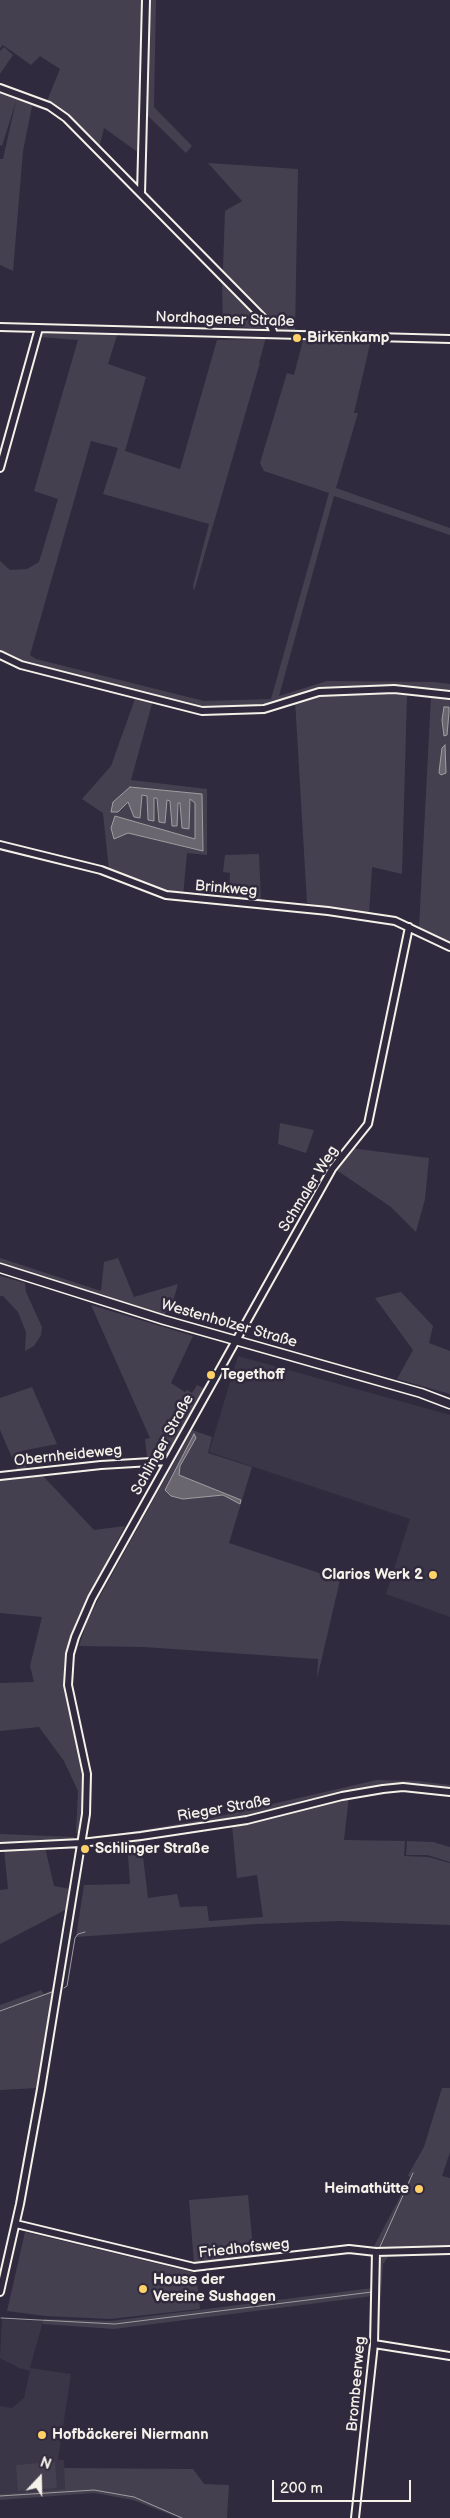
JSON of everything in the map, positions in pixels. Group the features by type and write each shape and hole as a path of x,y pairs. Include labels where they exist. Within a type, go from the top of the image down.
{"main road":[{"name":"Westenholzer Straße","path":"0,1268 450,1404"}],"street":[{"path":"141,194 146,0"},
{"path":"0,88 49,106 66,118 271,326 274,334"},
{"name":"Nordhagener Straße","path":"0,327 450,339"},
{"path":"0,468 39,328"},
{"path":"0,655 21,665 202,711 264,709 318,692 394,689 450,695"},
{"name":"Brinkweg","path":"0,845 101,870 166,895 337,912 395,921 450,947"},
{"name":"Schmaler Weg","path":"236,1340 332,1169 368,1124 409,926"},
{"name":"Schlinger Straße","path":"0,2292 16,2224 41,2089 86,1814 87,1774 68,1685 70,1654 81,1619 236,1340"},
{"name":"Obernheideweg","path":"0,1476 101,1465 168,1461"},
{"name":"Rieger Straße","path":"0,1847 81,1843 248,1820 342,1796 383,1789 403,1787 450,1792"},
{"name":"Friedhofsweg","path":"16,2224 194,2267 350,2250 376,2252 450,2250"},
{"name":"Brombeerweg","path":"355,2518 374,2344 376,2252"},
{"path":"374,2344 450,2356"}],"shaded area":[{"path":"0,0 144,0 139,153 104,128 99,148 67,115 47,101 60,69 40,56 31,65 3,45 0,48"},
{"path":"148,0 156,0 154,107 192,146 186,153 146,114"},
{"path":"4,47 13,55 0,74 0,51"},
{"path":"0,93 51,110 50,112 32,106 23,151 13,271 0,265 0,159 3,159 16,101 2,146 0,145"},
{"path":"208,163 298,169 295,332 283,329 282,331 275,328 221,271 223,269 225,211 242,201"},
{"path":"205,262 265,323 265,329 223,326 222,284 203,264"},
{"path":"42,329 118,332 108,364 146,377 125,451 180,469 217,340 262,339 266,337 194,591 193,586 209,524 103,494 118,448 91,441 30,655 36,659 204,701 271,699 329,493 264,471 260,463 287,373 294,375 303,340 370,344 354,413 358,413 336,488 450,528 450,535 334,496 279,696 327,681 434,682 450,684 450,695 395,688 309,691 264,707 202,709 24,664 0,653 0,561 10,570 27,569 39,562 58,499 34,491 78,340 40,337"},
{"path":"327,693 327,696 372,693 407,695 402,874 372,867 369,915 307,903 295,700"},
{"path":"136,696 153,700 131,780 207,789 207,855 187,853 183,896 171,894 109,870 103,813 82,799 111,766","holes":["130,787 202,794 203,851 128,833 195,839 195,802 190,799 189,828 182,827 180,803 178,803 177,826 172,825 170,801 166,800 165,823 159,822 157,798 154,798 154,821 148,820 147,796 142,795 140,817 128,802"]},
{"path":"431,696 450,698 450,945 419,928"},
{"path":"444,707 449,707 449,712 447,735 444,736 442,720"},
{"path":"445,745 446,773 441,775 439,773 442,748"},
{"path":"130,787 202,794 203,851 128,833 114,839 111,828 115,816 195,839 195,803 190,799 189,829 182,828 180,803 178,803 177,826 172,826 170,801 167,800 165,823 159,822 157,798 154,798 154,821 148,820 147,796 142,795 140,818 134,817 128,802 118,812 111,812 113,802"},
{"path":"259,854 261,903 229,900 230,873 223,872 225,855"},
{"path":"280,1123 314,1130 306,1153 278,1144"},
{"path":"350,1148 429,1158 425,1199 416,1232 391,1207 335,1169"},
{"path":"0,1258 101,1291 104,1262 118,1258 134,1297 178,1284 170,1312 166,1311 164,1316 0,1263"},
{"path":"0,1276 25,1283 26,1292 42,1327 41,1335 34,1346 25,1351 26,1332 18,1312 3,1296 0,1296"},
{"path":"401,1292 433,1326 429,1343 450,1351 450,1394 397,1379 413,1350 375,1298"},
{"path":"91,1305 193,1336 171,1383 185,1392 187,1390 192,1393 197,1385 205,1389 167,1455 147,1458 145,1439 150,1438"},
{"path":"238,1356 450,1415 450,1617 386,1594 410,1519 209,1452"},
{"path":"32,1387 57,1444 21,1451 27,1469 17,1469 0,1430 0,1398"},
{"path":"192,1430 212,1437 208,1453 252,1467 229,1543 340,1580 317,1679 318,1659 144,1647 79,1646 87,1622 99,1598"},
{"path":"194,1434 196,1438 180,1466 179,1475 241,1500 240,1504 223,1495 183,1499 171,1496 165,1490"},
{"path":"26,1475 28,1478 43,1476 94,1530 125,1526 78,1618 64,1667 68,1704 85,1775 81,1834 76,1833 78,1791 64,1761 39,1727 0,1731 0,1683 34,1682 30,1666 42,1617 0,1613 0,1479"},
{"path":"377,1780 418,1781 450,1785 450,1789 404,1785 247,1818 105,1839 102,1837 207,1819"},
{"path":"349,1796 344,1840 405,1841 404,1856 428,1857 450,1863 450,1925 338,1921 256,1924 76,1937 84,1885 130,1884 127,1841 141,1840 148,1898 177,1894 180,1907 207,1906 209,1921 263,1917 257,1875 237,1878 232,1825"},
{"path":"0,1834 74,1837 74,1841 0,1844"},
{"path":"407,1841 433,1842 450,1847 450,1862 427,1855 406,1855"},
{"path":"45,1847 54,1886 70,1889 67,1909 0,1944 0,1890 8,1889 4,1849"},
{"path":"54,1989 38,2088 0,2090 0,2005 41,1990 44,1994"},
{"path":"442,2088 450,2088 450,2152 442,2176 450,2178 450,2247 373,2248 410,2178 408,2175 424,2147"},
{"path":"248,2195 254,2259 194,2264 189,2200"},
{"path":"25,2232 196,2273 200,2309 110,2319 45,2316 7,2311"},
{"path":"450,2251 450,2254 388,2257 383,2264 379,2327 376,2327 377,2253"},
{"path":"373,2288 373,2296 114,2329 42,2324 44,2319 111,2321"},
{"path":"2,2319 43,2321 30,2368 71,2374 58,2460 64,2460 65,2489 0,2494 0,2406 12,2408 24,2398 30,2371 19,2368 0,2358"},
{"path":"55,2462 57,2488 18,2491 16,2465"},
{"path":"64,2468 193,2469 204,2484 229,2485 227,2518 179,2518 133,2500 94,2493 0,2500 0,2494 65,2489"}],"waterway":[{"path":"64,1988 67,1986 75,1938 78,1934 85,1932"},
{"path":"0,2011 52,1992"},
{"path":"379,2249 413,2173"},
{"path":"378,2286 378,2291"},
{"path":"1,2318 115,2324 372,2292"},
{"path":"0,2496 94,2490 134,2497 182,2518"}],"place":[{"name":"Birkenkamp","path":"297,338"},
{"name":"Tegethoff","path":"211,1375"},
{"name":"Clarios Werk 2","path":"433,1575"},
{"name":"Schlinger Straße","path":"85,1849"},
{"name":"Heimathütte","path":"419,2189"},
{"name":"House der Vereine Sushagen","path":"143,2289"},
{"name":"Hofbäckerei Niermann","path":"42,2435"}]}
